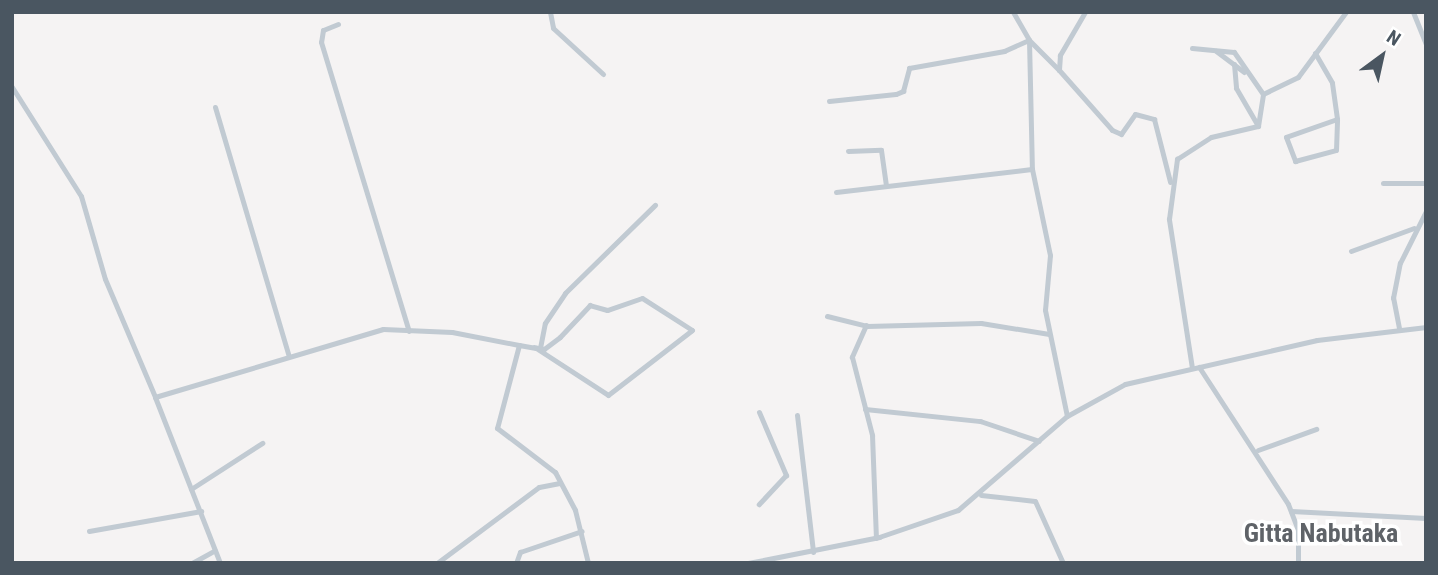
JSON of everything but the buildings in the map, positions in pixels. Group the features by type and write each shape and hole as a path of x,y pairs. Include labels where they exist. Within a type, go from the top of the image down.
{"street":[{"path":"550,12 553,28 603,74"},
{"path":"1013,12 1029,40 1112,130 1121,134 1135,114 1154,119 1170,182 1173,263 1196,368 1258,450 1291,511 1298,563"},
{"path":"1059,70 1064,46 1085,12"},
{"path":"1263,94 1298,77 1346,12"},
{"path":"1413,12 1426,44"},
{"path":"338,24 323,30 321,42 409,331"},
{"path":"829,101 896,94 903,91 909,68 1004,51 1029,40"},
{"path":"1029,40 1032,169 1050,255 1048,334 1067,416"},
{"path":"1192,48 1234,51 1244,72"},
{"path":"1216,51 1244,72 1263,94 1258,125"},
{"path":"1315,53 1332,83 1337,120 1336,149 1294,161 1286,137 1337,120"},
{"path":"1234,64 1236,88 1258,125"},
{"path":"12,87 81,196 105,279 220,563"},
{"path":"215,107 288,354"},
{"path":"1165,161 1177,159 1211,137 1258,125"},
{"path":"848,151 881,150 886,186"},
{"path":"1170,182 1177,159"},
{"path":"836,192 1032,169"},
{"path":"1383,183 1426,183"},
{"path":"537,347 545,323 565,293 654,205"},
{"path":"1399,328 1393,298 1413,228 1426,211"},
{"path":"1351,251 1413,228"},
{"path":"155,397 288,354 372,331 409,331 537,347 608,396 692,330 642,298 607,310 590,305 537,347"},
{"path":"827,316 866,325 981,323 1048,334"},
{"path":"866,325 852,357 874,448 870,503 876,538"},
{"path":"748,563 876,538 945,516 981,495 1067,416 1125,384 1399,328 1426,327"},
{"path":"519,345 496,428 512,445 545,461 560,483 582,531 588,563"},
{"path":"865,409 980,421 1039,441"},
{"path":"759,412 786,475 760,504"},
{"path":"797,415 813,552"},
{"path":"1258,450 1316,429"},
{"path":"191,489 262,443"},
{"path":"437,563 539,487 560,483"},
{"path":"981,495 1035,500 1063,563"},
{"path":"89,531 201,511"},
{"path":"1291,511 1426,518"},
{"path":"516,563 520,552 582,531"},
{"path":"192,563 215,550"}],"district":[{"name":"Gitta Nabutaka","path":"1321,534"}]}
